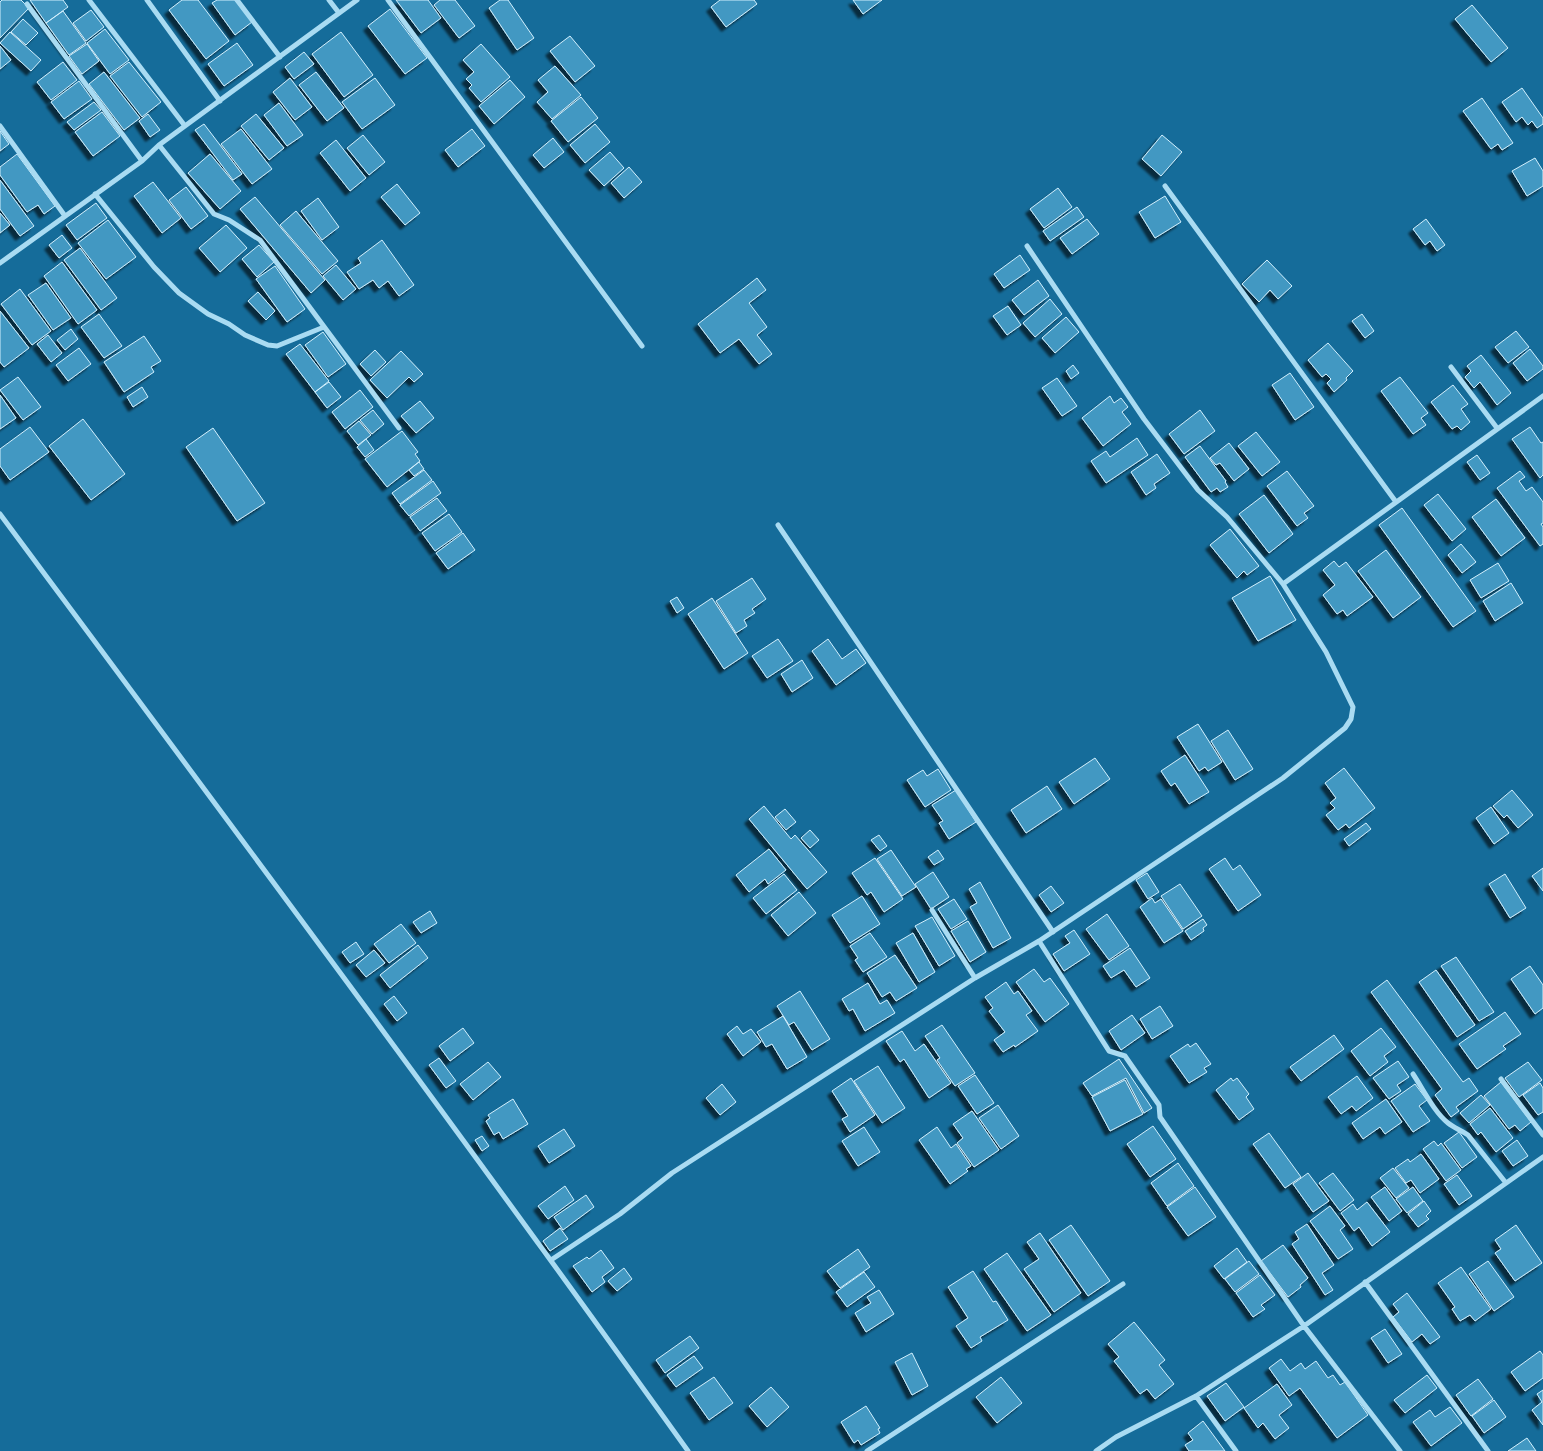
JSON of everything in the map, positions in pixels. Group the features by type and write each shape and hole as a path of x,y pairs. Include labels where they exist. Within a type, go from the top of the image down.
{"street":[{"path":"89,0 185,126"},
{"path":"147,0 220,101"},
{"path":"237,0 280,57"},
{"path":"329,0 339,13"},
{"path":"0,263 142,161 159,145 357,0"},
{"path":"388,0 642,346"},
{"path":"27,4 142,161"},
{"path":"0,126 65,216"},
{"path":"159,145 214,214 229,220 260,240 399,428"},
{"path":"1165,186 1396,502"},
{"path":"95,194 160,274 178,293 208,314 229,324 245,335 268,345 277,346 324,327"},
{"path":"551,1260 620,1214 672,1173 975,978 1053,932 1283,778 1345,728 1351,719 1353,707 1326,652 1283,584 1227,517 1198,490 1144,419 1028,246"},
{"path":"1451,367 1497,428"},
{"path":"1283,584 1543,396"},
{"path":"0,514 312,934 551,1260 688,1451"},
{"path":"778,526 1053,932"},
{"path":"932,910 975,978"},
{"path":"1039,941 1109,1051 1125,1056 1159,1105 1160,1117 1304,1326 1400,1451"},
{"path":"1413,1074 1443,1118 1454,1128 1462,1130 1468,1135 1506,1183"},
{"path":"1501,1079 1543,1135"},
{"path":"1096,1451 1116,1437 1196,1396 1304,1326 1543,1157"},
{"path":"1365,1282 1488,1451"},
{"path":"867,1451 1123,1284"},
{"path":"1196,1396 1236,1451"}],"building":[{"path":"2,0 21,0 29,8 0,38 0,2"},
{"path":"30,0 63,0 68,7 46,23"},
{"path":"182,0 198,0 229,41 206,59 169,10"},
{"path":"217,0 235,0 252,22 235,35 212,3"},
{"path":"396,0 428,0 441,18 421,33"},
{"path":"440,0 455,0 475,26 459,38 434,5"},
{"path":"500,0 508,0 534,38 517,50 489,8"},
{"path":"720,0 754,0 757,4 726,27 711,7"},
{"path":"853,0 882,0 863,14"},
{"path":"1472,5 1508,48 1491,62 1455,19"},
{"path":"390,9 427,58 405,74 368,26"},
{"path":"91,10 104,27 86,41 73,23"},
{"path":"63,11 86,43 69,55 46,23"},
{"path":"23,19 38,33 26,45 11,32"},
{"path":"105,29 129,60 110,74 87,43"},
{"path":"10,32 41,60 31,71 0,43"},
{"path":"341,32 373,75 344,97 312,54"},
{"path":"570,36 595,66 575,82 550,51"},
{"path":"237,43 253,65 224,86 208,64"},
{"path":"87,44 99,61 82,74 69,56"},
{"path":"481,44 510,77 481,102 469,88 472,85 466,79 474,72 463,60"},
{"path":"0,46 11,60 0,69"},
{"path":"304,52 314,64 294,79 285,67"},
{"path":"63,62 77,80 51,100 37,82"},
{"path":"129,62 161,102 142,117 110,76"},
{"path":"555,66 581,95 552,119 537,102 548,92 538,80"},
{"path":"104,72 140,118 124,130 89,84"},
{"path":"316,72 344,108 327,121 299,85"},
{"path":"290,78 312,107 295,120 273,92"},
{"path":"375,78 395,105 362,129 342,102"},
{"path":"510,80 525,97 494,124 479,106"},
{"path":"79,81 92,99 64,119 51,102"},
{"path":"1522,88 1543,118 1543,124 1537,128 1532,121 1528,125 1522,117 1516,122 1502,102"},
{"path":"581,97 598,118 568,142 551,121"},
{"path":"1482,98 1513,143 1502,150 1498,144 1491,149 1463,111"},
{"path":"94,102 101,110 74,130 67,122"},
{"path":"279,103 303,135 287,146 264,115"},
{"path":"102,112 120,136 93,156 75,132"},
{"path":"148,114 160,130 150,137 139,121"},
{"path":"256,114 284,148 269,160 241,126"},
{"path":"204,124 242,174 233,180 195,130"},
{"path":"595,124 610,142 585,163 570,145"},
{"path":"241,129 272,169 252,184 221,144"},
{"path":"472,129 485,146 458,167 445,150"},
{"path":"0,131 9,144 0,151"},
{"path":"363,135 385,162 369,175 347,148"},
{"path":"1162,135 1182,152 1161,176 1142,159"},
{"path":"553,138 564,152 544,168 533,155"},
{"path":"336,140 366,178 350,191 320,153"},
{"path":"610,152 624,168 604,186 589,170"},
{"path":"17,154 55,206 44,214 38,205 27,212 0,175 0,167"},
{"path":"210,154 241,191 220,209 188,173"},
{"path":"1535,158 1543,171 1543,186 1527,196 1512,171"},
{"path":"629,167 642,182 624,198 611,183"},
{"path":"0,180 34,226 20,236 0,209"},
{"path":"153,182 181,218 162,233 134,196"},
{"path":"397,184 420,213 405,225 381,197"},
{"path":"186,187 208,216 191,229 169,200"},
{"path":"1058,188 1072,207 1044,228 1030,209"},
{"path":"1165,196 1181,222 1155,238 1139,212"},
{"path":"255,197 325,280 311,293 240,209"},
{"path":"318,198 339,227 322,240 301,211"},
{"path":"96,203 107,218 77,240 66,225"},
{"path":"1077,207 1084,217 1050,241 1043,231"},
{"path":"296,211 338,261 322,274 280,225"},
{"path":"0,213 10,225 0,233"},
{"path":"1087,219 1099,234 1072,254 1060,238"},
{"path":"1426,219 1445,245 1437,251 1430,241 1425,245 1413,229"},
{"path":"108,220 136,257 106,279 78,243"},
{"path":"226,225 247,248 220,272 199,248"},
{"path":"62,235 72,248 59,258 49,245"},
{"path":"382,240 414,285 399,296 388,281 379,288 373,280 359,289 347,272 361,263 358,258"},
{"path":"259,245 274,262 257,277 242,259"},
{"path":"80,248 117,298 101,310 64,260"},
{"path":"1020,255 1030,270 1004,288 994,274"},
{"path":"1267,260 1292,286 1278,299 1270,290 1259,302 1242,284"},
{"path":"62,262 97,310 78,324 44,276"},
{"path":"336,265 356,289 343,300 323,276"},
{"path":"275,266 305,309 287,322 256,279"},
{"path":"757,278 766,290 749,303 767,327 757,335 772,354 759,364 739,339 720,353 698,324"},
{"path":"1038,280 1049,296 1024,315 1012,300"},
{"path":"46,283 71,318 53,330 28,295"},
{"path":"20,289 51,331 32,345 1,304"},
{"path":"258,292 275,311 266,320 248,301"},
{"path":"1050,299 1062,314 1035,337 1023,323"},
{"path":"1008,306 1021,325 1007,335 993,316"},
{"path":"0,311 29,348 4,367 0,362"},
{"path":"99,314 122,346 104,358 81,327"},
{"path":"1362,314 1374,331 1365,338 1352,321"},
{"path":"1066,317 1079,332 1055,353 1042,338"},
{"path":"71,329 78,339 65,350 57,340"},
{"path":"1516,331 1529,347 1508,363 1495,347"},
{"path":"323,332 346,364 328,377 305,345"},
{"path":"48,335 62,353 51,362 37,344"},
{"path":"144,336 161,361 151,367 154,372 124,392 104,362"},
{"path":"1328,343 1353,371 1346,378 1347,380 1334,392 1327,383 1331,379 1326,374 1322,377 1308,360"},
{"path":"300,344 329,381 315,392 286,354"},
{"path":"79,348 91,364 68,381 56,365"},
{"path":"1530,349 1543,366 1543,369 1527,381 1513,363"},
{"path":"375,350 386,362 371,376 360,364"},
{"path":"401,351 423,374 414,382 409,377 387,398 370,380"},
{"path":"1481,355 1511,393 1497,405 1480,382 1474,388 1465,377 1471,371 1467,366"},
{"path":"1073,365 1079,373 1071,379 1066,371"},
{"path":"1290,373 1314,407 1295,420 1272,385"},
{"path":"18,377 41,407 23,420 0,390"},
{"path":"1400,377 1428,413 1421,418 1426,425 1413,434 1381,391"},
{"path":"1057,378 1077,406 1062,416 1042,388"},
{"path":"329,382 341,397 327,408 315,392"},
{"path":"1453,385 1468,404 1461,409 1470,422 1461,430 1457,426 1452,429 1431,402"},
{"path":"142,387 148,397 133,407 127,397"},
{"path":"360,390 373,407 345,429 332,412"},
{"path":"0,395 16,418 0,429"},
{"path":"1110,396 1114,403 1121,398 1128,407 1122,412 1131,424 1103,446 1082,418"},
{"path":"420,401 434,418 416,433 401,416"},
{"path":"373,410 384,424 372,434 360,420"},
{"path":"1200,410 1215,431 1184,454 1169,434"},
{"path":"83,419 125,474 91,500 49,446"},
{"path":"359,421 371,435 358,445 347,431"},
{"path":"30,427 49,452 10,480 0,466 0,449"},
{"path":"1530,427 1541,443 1543,442 1543,475 1540,478 1512,439"},
{"path":"213,428 265,503 237,521 186,447"},
{"path":"402,431 418,452 415,454 420,461 387,487 365,459"},
{"path":"1256,432 1280,462 1262,476 1238,446"},
{"path":"1137,438 1148,455 1106,483 1091,461 1106,451 1110,457"},
{"path":"366,439 374,450 365,457 357,447"},
{"path":"1229,443 1249,469 1234,481 1220,463 1216,465 1210,458"},
{"path":"1200,446 1226,481 1228,487 1220,492 1217,488 1211,492 1185,457"},
{"path":"1157,454 1170,473 1154,484 1156,488 1146,495 1131,472"},
{"path":"1477,455 1490,473 1480,480 1467,462"},
{"path":"419,462 424,469 414,476 409,470"},
{"path":"424,470 432,480 400,504 392,493"},
{"path":"1287,471 1314,506 1304,513 1308,518 1297,526 1267,486"},
{"path":"1520,471 1525,477 1519,481 1526,491 1532,487 1543,502 1543,523 1541,524 1543,527 1543,544 1540,546 1497,488"},
{"path":"433,481 441,493 409,516 400,505"},
{"path":"1438,494 1466,529 1452,541 1424,505"},
{"path":"1264,495 1293,534 1269,553 1239,514"},
{"path":"437,498 447,511 420,531 410,517"},
{"path":"1496,499 1525,538 1501,556 1472,517"},
{"path":"1402,508 1476,611 1453,627 1379,525"},
{"path":"449,514 462,532 435,551 422,533"},
{"path":"1230,529 1259,566 1247,575 1244,571 1237,578 1210,545"},
{"path":"463,533 475,550 448,569 436,553"},
{"path":"1461,544 1476,562 1462,573 1448,555"},
{"path":"1386,550 1421,597 1393,618 1358,571"},
{"path":"1334,561 1339,567 1346,562 1373,597 1347,616 1343,610 1337,614 1323,595 1335,585 1323,570"},
{"path":"1498,563 1509,581 1481,598 1470,580"},
{"path":"1270,576 1296,620 1258,641 1232,598"},
{"path":"752,578 766,599 752,609 755,613 744,620 747,626 736,633 716,601"},
{"path":"1511,583 1523,603 1495,621 1483,601"},
{"path":"677,597 684,608 677,613 670,601"},
{"path":"712,598 748,653 724,669 688,614"},
{"path":"778,639 793,661 767,678 752,656"},
{"path":"828,639 842,659 856,649 866,663 836,685 812,651"},
{"path":"802,660 813,678 792,692 781,674"},
{"path":"1198,724 1222,762 1208,771 1205,767 1199,771 1177,737"},
{"path":"1228,730 1253,769 1235,780 1211,741"},
{"path":"1185,755 1209,792 1189,804 1175,783 1171,786 1161,771"},
{"path":"1095,758 1110,779 1074,804 1059,782"},
{"path":"1344,768 1375,808 1349,828 1346,824 1338,830 1326,815 1335,808 1330,803 1336,798 1325,783"},
{"path":"938,769 951,790 925,807 907,780 923,770 927,776"},
{"path":"1047,786 1062,809 1026,833 1011,810"},
{"path":"956,790 976,822 949,839 939,823 943,821 932,805"},
{"path":"1512,790 1533,815 1518,828 1507,815 1504,818 1493,806"},
{"path":"764,806 791,839 795,835 827,872 807,889 749,819"},
{"path":"1491,807 1509,833 1494,844 1476,818"},
{"path":"785,809 796,822 786,830 775,817"},
{"path":"1366,823 1371,829 1349,846 1344,839"},
{"path":"810,830 819,840 810,848 801,838"},
{"path":"879,835 887,846 880,851 871,840"},
{"path":"769,849 786,870 768,884 765,879 749,892 736,875"},
{"path":"891,850 916,887 902,896 877,859"},
{"path":"938,850 944,859 934,865 928,857"},
{"path":"875,858 903,899 884,912 871,892 867,895 852,873"},
{"path":"1225,858 1233,870 1240,865 1261,895 1238,911 1209,869"},
{"path":"1543,868 1543,891 1532,876"},
{"path":"933,872 949,897 931,909 915,884"},
{"path":"1147,873 1159,892 1148,899 1136,880"},
{"path":"784,874 797,890 766,914 753,898"},
{"path":"1505,874 1526,908 1510,918 1489,884"},
{"path":"980,882 1011,938 993,948 970,907 977,903 969,889"},
{"path":"1180,884 1202,916 1183,929 1161,896"},
{"path":"1051,886 1064,903 1051,912 1039,895"},
{"path":"799,892 816,913 788,936 771,915"},
{"path":"862,896 880,924 850,943 832,915"},
{"path":"1152,898 1155,903 1161,899 1183,931 1164,943 1140,907"},
{"path":"954,899 967,919 951,929 938,909"},
{"path":"430,911 437,923 421,933 413,922"},
{"path":"1107,914 1129,946 1109,960 1086,929"},
{"path":"932,917 955,956 939,966 915,926"},
{"path":"1203,919 1207,925 1203,928 1204,931 1191,940 1185,931"},
{"path":"968,921 986,952 970,962 951,931"},
{"path":"401,924 416,943 389,963 374,944"},
{"path":"1074,930 1090,954 1064,971 1053,954 1070,943 1065,936"},
{"path":"870,933 887,957 863,972 855,960 858,958 850,946"},
{"path":"913,933 935,972 919,982 896,943"},
{"path":"356,942 364,954 350,963 342,952"},
{"path":"418,945 428,958 390,988 380,975"},
{"path":"1130,948 1150,978 1136,987 1124,970 1111,978 1103,966"},
{"path":"374,950 385,963 366,977 356,965"},
{"path":"895,955 917,988 896,1001 890,992 882,997 867,973"},
{"path":"1456,957 1494,1012 1479,1021 1441,966"},
{"path":"1530,966 1543,985 1543,1008 1535,1014 1511,979"},
{"path":"1034,969 1044,982 1050,978 1069,1004 1045,1022 1016,982"},
{"path":"1436,970 1475,1025 1457,1037 1419,982"},
{"path":"1387,980 1463,1082 1469,1078 1478,1091 1456,1107 1459,1111 1451,1117 1435,1095 1442,1089 1371,992"},
{"path":"1006,982 1014,994 1018,991 1032,1011 1026,1015 1038,1031 1015,1047 1014,1045 1003,1052 994,1040 1005,1032 989,1011 993,1008 985,997"},
{"path":"868,983 880,1004 887,1000 895,1013 865,1031 853,1009 849,1011 842,999"},
{"path":"800,991 830,1039 812,1050 794,1022 789,1025 777,1006"},
{"path":"394,996 407,1013 397,1021 384,1004"},
{"path":"1160,1006 1173,1026 1152,1039 1140,1019"},
{"path":"1505,1012 1521,1034 1503,1046 1506,1049 1477,1069 1459,1044"},
{"path":"1132,1015 1145,1033 1121,1050 1109,1031"},
{"path":"783,1016 807,1057 787,1069 772,1044 766,1047 757,1032"},
{"path":"942,1025 975,1073 955,1086 937,1060 940,1058 925,1036"},
{"path":"737,1026 743,1034 751,1029 761,1042 743,1056 727,1034"},
{"path":"463,1028 474,1043 450,1061 439,1046"},
{"path":"1381,1028 1396,1047 1384,1056 1388,1062 1370,1076 1351,1051"},
{"path":"902,1031 915,1051 924,1044 951,1083 929,1098 904,1059 900,1062 886,1041"},
{"path":"1334,1035 1344,1049 1301,1081 1290,1067"},
{"path":"1196,1043 1211,1064 1204,1068 1207,1072 1189,1083 1170,1056 1188,1044 1190,1047"},
{"path":"439,1058 456,1081 446,1088 429,1065"},
{"path":"1119,1059 1152,1108 1144,1113 1126,1078 1092,1096 1083,1083"},
{"path":"1398,1061 1409,1077 1397,1085 1401,1091 1389,1099 1373,1078"},
{"path":"488,1062 501,1077 473,1100 460,1084"},
{"path":"1528,1062 1542,1080 1519,1097 1505,1078"},
{"path":"878,1066 905,1108 882,1123 854,1081"},
{"path":"975,1075 994,1103 977,1114 958,1086"},
{"path":"1357,1076 1373,1098 1356,1111 1352,1106 1341,1114 1328,1097"},
{"path":"851,1078 875,1115 850,1132 842,1119 848,1116 832,1091"},
{"path":"1231,1078 1233,1081 1237,1078 1249,1094 1246,1097 1254,1109 1239,1120 1216,1090"},
{"path":"1125,1080 1143,1114 1110,1131 1092,1097"},
{"path":"1501,1082 1531,1122 1520,1131 1515,1125 1509,1129 1484,1096"},
{"path":"1540,1083 1543,1088 1543,1112 1538,1115 1523,1095"},
{"path":"722,1084 736,1102 720,1115 706,1098"},
{"path":"1415,1084 1427,1100 1419,1106 1430,1121 1413,1132 1391,1101"},
{"path":"1481,1095 1490,1105 1469,1123 1460,1113"},
{"path":"513,1099 528,1124 503,1139 499,1132 494,1135 486,1121 490,1118 488,1115"},
{"path":"1386,1099 1402,1122 1385,1134 1380,1127 1363,1139 1352,1123"},
{"path":"998,1105 1019,1136 1001,1149 979,1118"},
{"path":"1490,1108 1513,1138 1496,1152 1481,1132 1478,1135 1470,1124"},
{"path":"972,1111 999,1150 974,1167 957,1143 963,1138 953,1124"},
{"path":"1153,1126 1176,1159 1150,1177 1127,1144"},
{"path":"864,1127 880,1152 858,1166 842,1141"},
{"path":"937,1127 951,1148 956,1144 971,1166 966,1169 968,1171 950,1184 919,1140"},
{"path":"564,1129 575,1146 549,1163 538,1146"},
{"path":"1459,1132 1477,1157 1462,1168 1444,1143"},
{"path":"1269,1133 1301,1177 1285,1188 1253,1144"},
{"path":"482,1136 489,1146 482,1151 475,1140"},
{"path":"1517,1140 1528,1156 1513,1166 1502,1151"},
{"path":"1434,1141 1438,1146 1441,1143 1461,1170 1446,1181 1423,1149"},
{"path":"1421,1154 1439,1179 1420,1193 1411,1180 1406,1183 1395,1168 1408,1159 1410,1162"},
{"path":"1178,1163 1194,1186 1167,1206 1151,1183"},
{"path":"1393,1168 1409,1188 1396,1198 1380,1178"},
{"path":"1308,1173 1329,1201 1313,1212 1293,1184"},
{"path":"1333,1173 1354,1200 1340,1211 1319,1183"},
{"path":"1457,1175 1472,1196 1459,1205 1444,1184"},
{"path":"565,1186 574,1200 548,1219 538,1206"},
{"path":"1195,1187 1216,1217 1188,1236 1167,1207"},
{"path":"1385,1187 1402,1211 1389,1221 1371,1197"},
{"path":"1413,1187 1423,1201 1407,1213 1396,1199"},
{"path":"586,1195 594,1207 563,1230 554,1217"},
{"path":"1424,1201 1431,1211 1426,1216 1429,1219 1418,1227 1408,1214"},
{"path":"1367,1202 1390,1232 1372,1246 1359,1227 1354,1231 1341,1213 1353,1204 1357,1210"},
{"path":"1330,1206 1345,1226 1340,1230 1353,1249 1338,1259 1310,1221"},
{"path":"1307,1224 1334,1265 1322,1273 1333,1290 1325,1295 1292,1244 1299,1239 1295,1232"},
{"path":"1071,1225 1110,1281 1088,1296 1049,1240"},
{"path":"1516,1225 1542,1263 1515,1281 1495,1253 1501,1249 1495,1240"},
{"path":"560,1228 568,1239 550,1251 543,1241"},
{"path":"1040,1233 1081,1293 1054,1312 1024,1269 1039,1259 1027,1242"},
{"path":"1283,1245 1308,1278 1300,1285 1301,1287 1288,1297 1261,1261"},
{"path":"1237,1248 1247,1262 1224,1279 1214,1266"},
{"path":"858,1249 870,1267 840,1288 827,1271"},
{"path":"601,1250 614,1268 602,1277 605,1282 592,1292 573,1266 587,1257 589,1259"},
{"path":"1007,1253 1051,1315 1027,1331 984,1269"},
{"path":"1249,1261 1259,1274 1235,1292 1225,1279"},
{"path":"1488,1261 1514,1297 1494,1311 1469,1274"},
{"path":"1461,1267 1491,1309 1475,1321 1470,1315 1460,1321 1452,1309 1455,1307 1438,1283"},
{"path":"624,1268 632,1279 617,1291 608,1281"},
{"path":"973,1271 993,1302 996,1301 1008,1320 980,1337 982,1341 971,1348 956,1326 968,1318 948,1287"},
{"path":"864,1272 875,1287 847,1307 836,1292"},
{"path":"1260,1275 1275,1295 1261,1305 1265,1309 1253,1317 1236,1293"},
{"path":"879,1290 894,1314 866,1332 855,1313 871,1303 867,1297"},
{"path":"1407,1293 1440,1337 1430,1344 1422,1334 1412,1342 1393,1317 1399,1312 1393,1304"},
{"path":"1134,1322 1165,1360 1159,1365 1174,1384 1155,1399 1147,1389 1140,1394 1114,1361 1119,1357 1108,1344"},
{"path":"1385,1329 1402,1354 1388,1363 1371,1338"},
{"path":"690,1336 699,1348 665,1373 656,1360"},
{"path":"1540,1351 1543,1355 1543,1378 1525,1391 1511,1372"},
{"path":"912,1353 928,1386 912,1395 895,1362"},
{"path":"694,1356 703,1368 676,1387 667,1375"},
{"path":"1281,1359 1290,1371 1301,1363 1305,1369 1316,1361 1328,1378 1333,1375 1340,1385 1345,1382 1368,1415 1337,1438 1300,1388 1289,1396 1269,1368"},
{"path":"1427,1375 1437,1388 1405,1413 1394,1400"},
{"path":"714,1377 733,1403 709,1420 690,1393"},
{"path":"1001,1377 1022,1403 997,1423 976,1397"},
{"path":"1478,1379 1493,1399 1471,1416 1456,1395"},
{"path":"1226,1383 1244,1407 1225,1421 1207,1396"},
{"path":"1277,1384 1292,1405 1279,1415 1289,1428 1275,1439 1263,1423 1258,1428 1244,1408"},
{"path":"771,1387 789,1407 767,1427 749,1406"},
{"path":"1543,1390 1543,1425 1532,1410 1542,1402 1537,1394"},
{"path":"1494,1400 1506,1417 1484,1433 1472,1416"},
{"path":"866,1406 880,1428 878,1429 880,1433 861,1445 858,1440 854,1443 841,1422"},
{"path":"1450,1407 1462,1423 1431,1446 1413,1422 1430,1410 1435,1417"},
{"path":"1203,1421 1225,1451 1189,1451 1185,1445 1193,1440 1188,1433"},
{"path":"1527,1438 1536,1451 1508,1451"}]}
